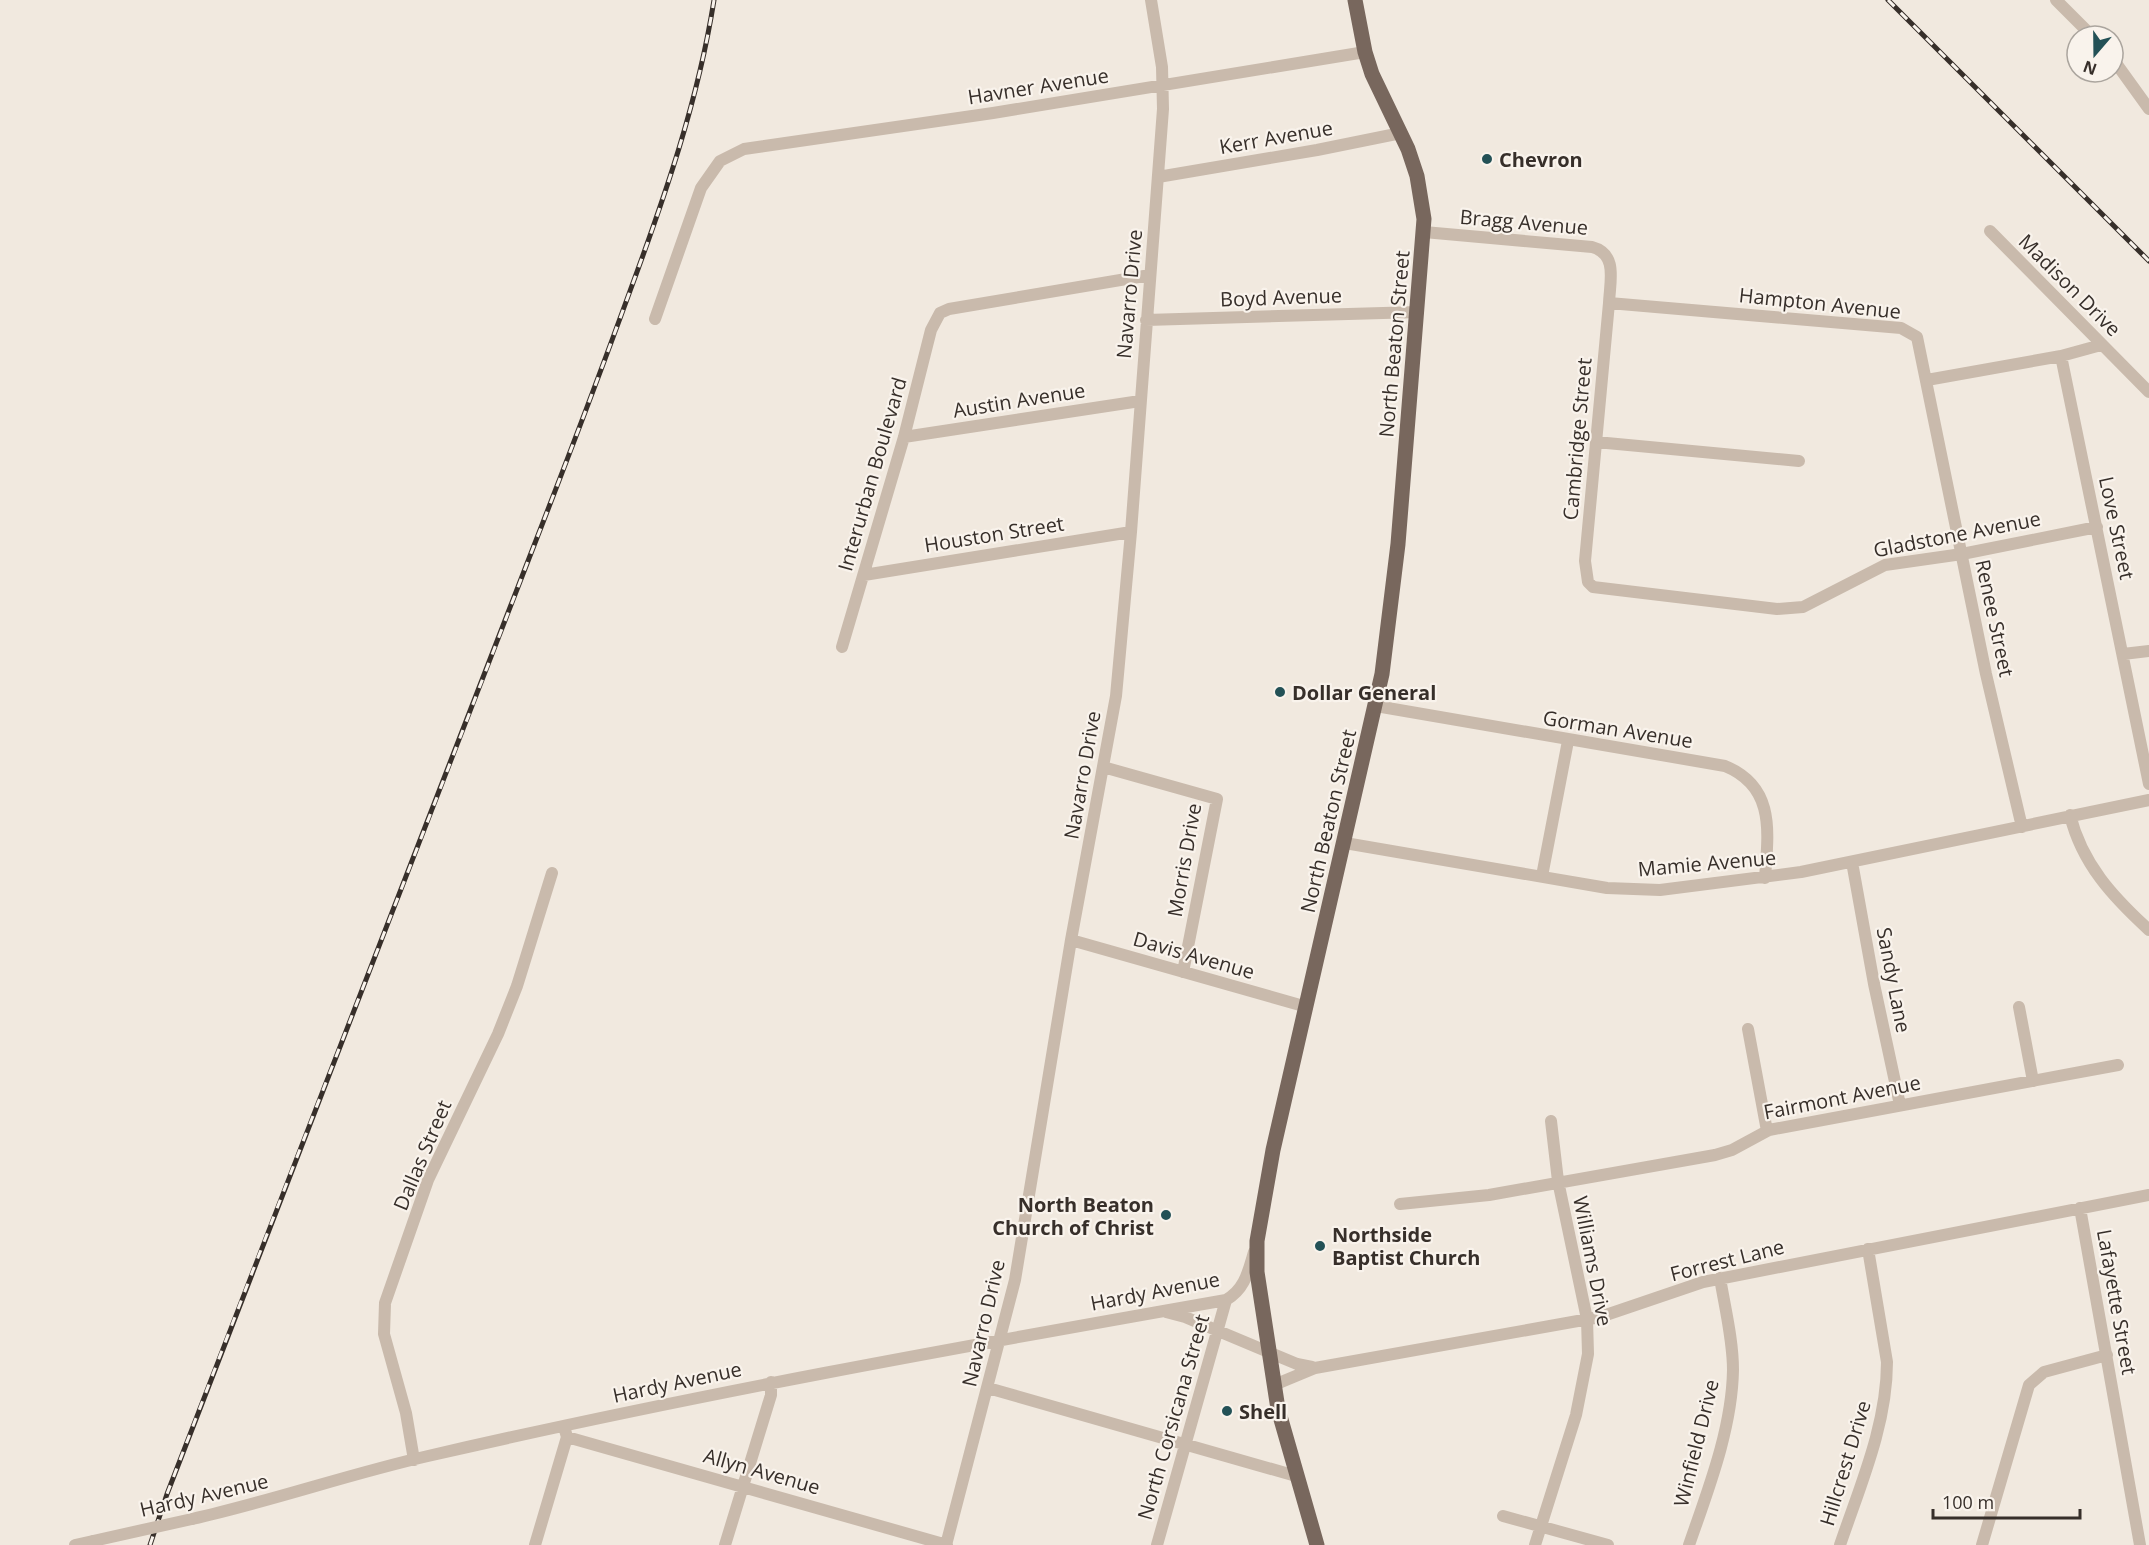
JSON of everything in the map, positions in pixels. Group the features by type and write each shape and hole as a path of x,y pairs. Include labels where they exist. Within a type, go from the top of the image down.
{"main road":[{"name":"North Beaton Street","path":"1317,1545 1296,1476 1274,1385 1257,1272 1257,1241 1273,1150 1376,706 1388,636 1424,232 1417,176 1401,133 1372,74 1365,52 1355,0"}],"street":[{"name":"Navarro Drive","path":"946,1545 1001,1341 1015,1280 1071,940 1116,696 1131,532 1164,85 1151,0"},
{"path":"2056,0 2080,24"},
{"name":"Havner Avenue","path":"656,319 701,188 720,161 744,149 993,113 1365,52"},
{"path":"2125,75 2149,109"},
{"name":"Kerr Avenue","path":"1158,177 1401,133"},
{"name":"Madison Drive","path":"1989,231 2149,392"},
{"name":"Bragg Avenue","path":"1424,232 1601,249 1611,266 1609,303"},
{"name":"Interurban Boulevard","path":"842,647 904,437 932,330 940,313 949,309 1150,275"},
{"name":"Hampton Avenue","path":"1609,303 1901,328 1917,337 1927,380"},
{"name":"Cambridge Street","path":"1587,579 1585,561 1609,303"},
{"name":"Boyd Avenue","path":"1146,320 1418,312"},
{"path":"1927,380 2061,356 2102,345"},
{"name":"Love Street","path":"2061,356 2149,784"},
{"name":"Renee Street","path":"1927,380 1962,554 2022,827"},
{"name":"Austin Avenue","path":"904,437 1140,401"},
{"path":"1596,442 1800,461"},
{"name":"Gladstone Avenue","path":"1587,579 1593,587 1600,590 1777,609 1803,607 1886,565 1962,554 2097,526"},
{"name":"Houston Street","path":"864,575 1131,532"},
{"path":"2123,654 2149,651"},
{"name":"Gorman Avenue","path":"1376,706 1568,741 1725,766 1742,773 1760,796 1768,821 1765,878"},
{"path":"1542,876 1568,741"},
{"name":"Morris Drive","path":"1103,767 1217,799 1183,972"},
{"name":"Mamie Avenue","path":"1345,843 1636,890 1765,878 2149,800"},
{"path":"2070,816 2076,839 2092,869 2149,930"},
{"name":"Sandy Lane","path":"1852,862 1874,984 1900,1105"},
{"name":"Dallas Street","path":"414,1460 406,1413 384,1334 385,1303 429,1180 498,1034 517,986 552,873"},
{"name":"Davis Avenue","path":"1071,940 1307,1007"},
{"path":"2019,1007 2032,1081"},
{"path":"1748,1029 1767,1131"},
{"name":"Fairmont Avenue","path":"1400,1204 1489,1195 1715,1155 1732,1150 1767,1131 2118,1065"},
{"name":"Williams Drive","path":"1535,1545 1582,1386 1588,1354 1587,1319 1558,1181 1551,1121"},
{"name":"Forrest Lane","path":"1274,1385 1315,1368 1587,1319 1720,1278 2149,1195"},
{"name":"Lafayette Street","path":"2080,1208 2140,1545"},
{"name":"Hardy Avenue","path":"75,1545 247,1507 414,1460 566,1432 771,1382 1226,1300 1243,1284 1257,1241"},
{"name":"Hillcrest Drive","path":"1840,1545 1885,1402 1887,1362 1868,1249"},
{"name":"Winfield Drive","path":"1689,1545 1709,1488 1731,1394 1732,1354 1720,1278"},
{"name":"North Corsicana Street","path":"1157,1545 1226,1300"},
{"name":"Forrest Lane","path":"1162,1311 1185,1317 1268,1353 1315,1368"},
{"path":"1982,1545 2029,1385 2044,1372 2107,1355"},
{"path":"725,1545 771,1395 771,1382"},
{"path":"988,1388 1296,1476"},
{"path":"535,1545 566,1432"},
{"name":"Allyn Avenue","path":"566,1432 946,1545"},
{"path":"1503,1516 1608,1545"}],"railway":[{"path":"150,1545 167,1494 618,325 656,220 690,111 714,0"},
{"path":"1888,0 2149,261"}],"place":[{"name":"Chevron","path":"1487,159"},
{"name":"Dollar General","path":"1280,692"},
{"name":"North Beaton Church of Christ","path":"1166,1215"},
{"name":"Northside Baptist Church","path":"1320,1246"},
{"name":"Shell","path":"1227,1411"}]}
